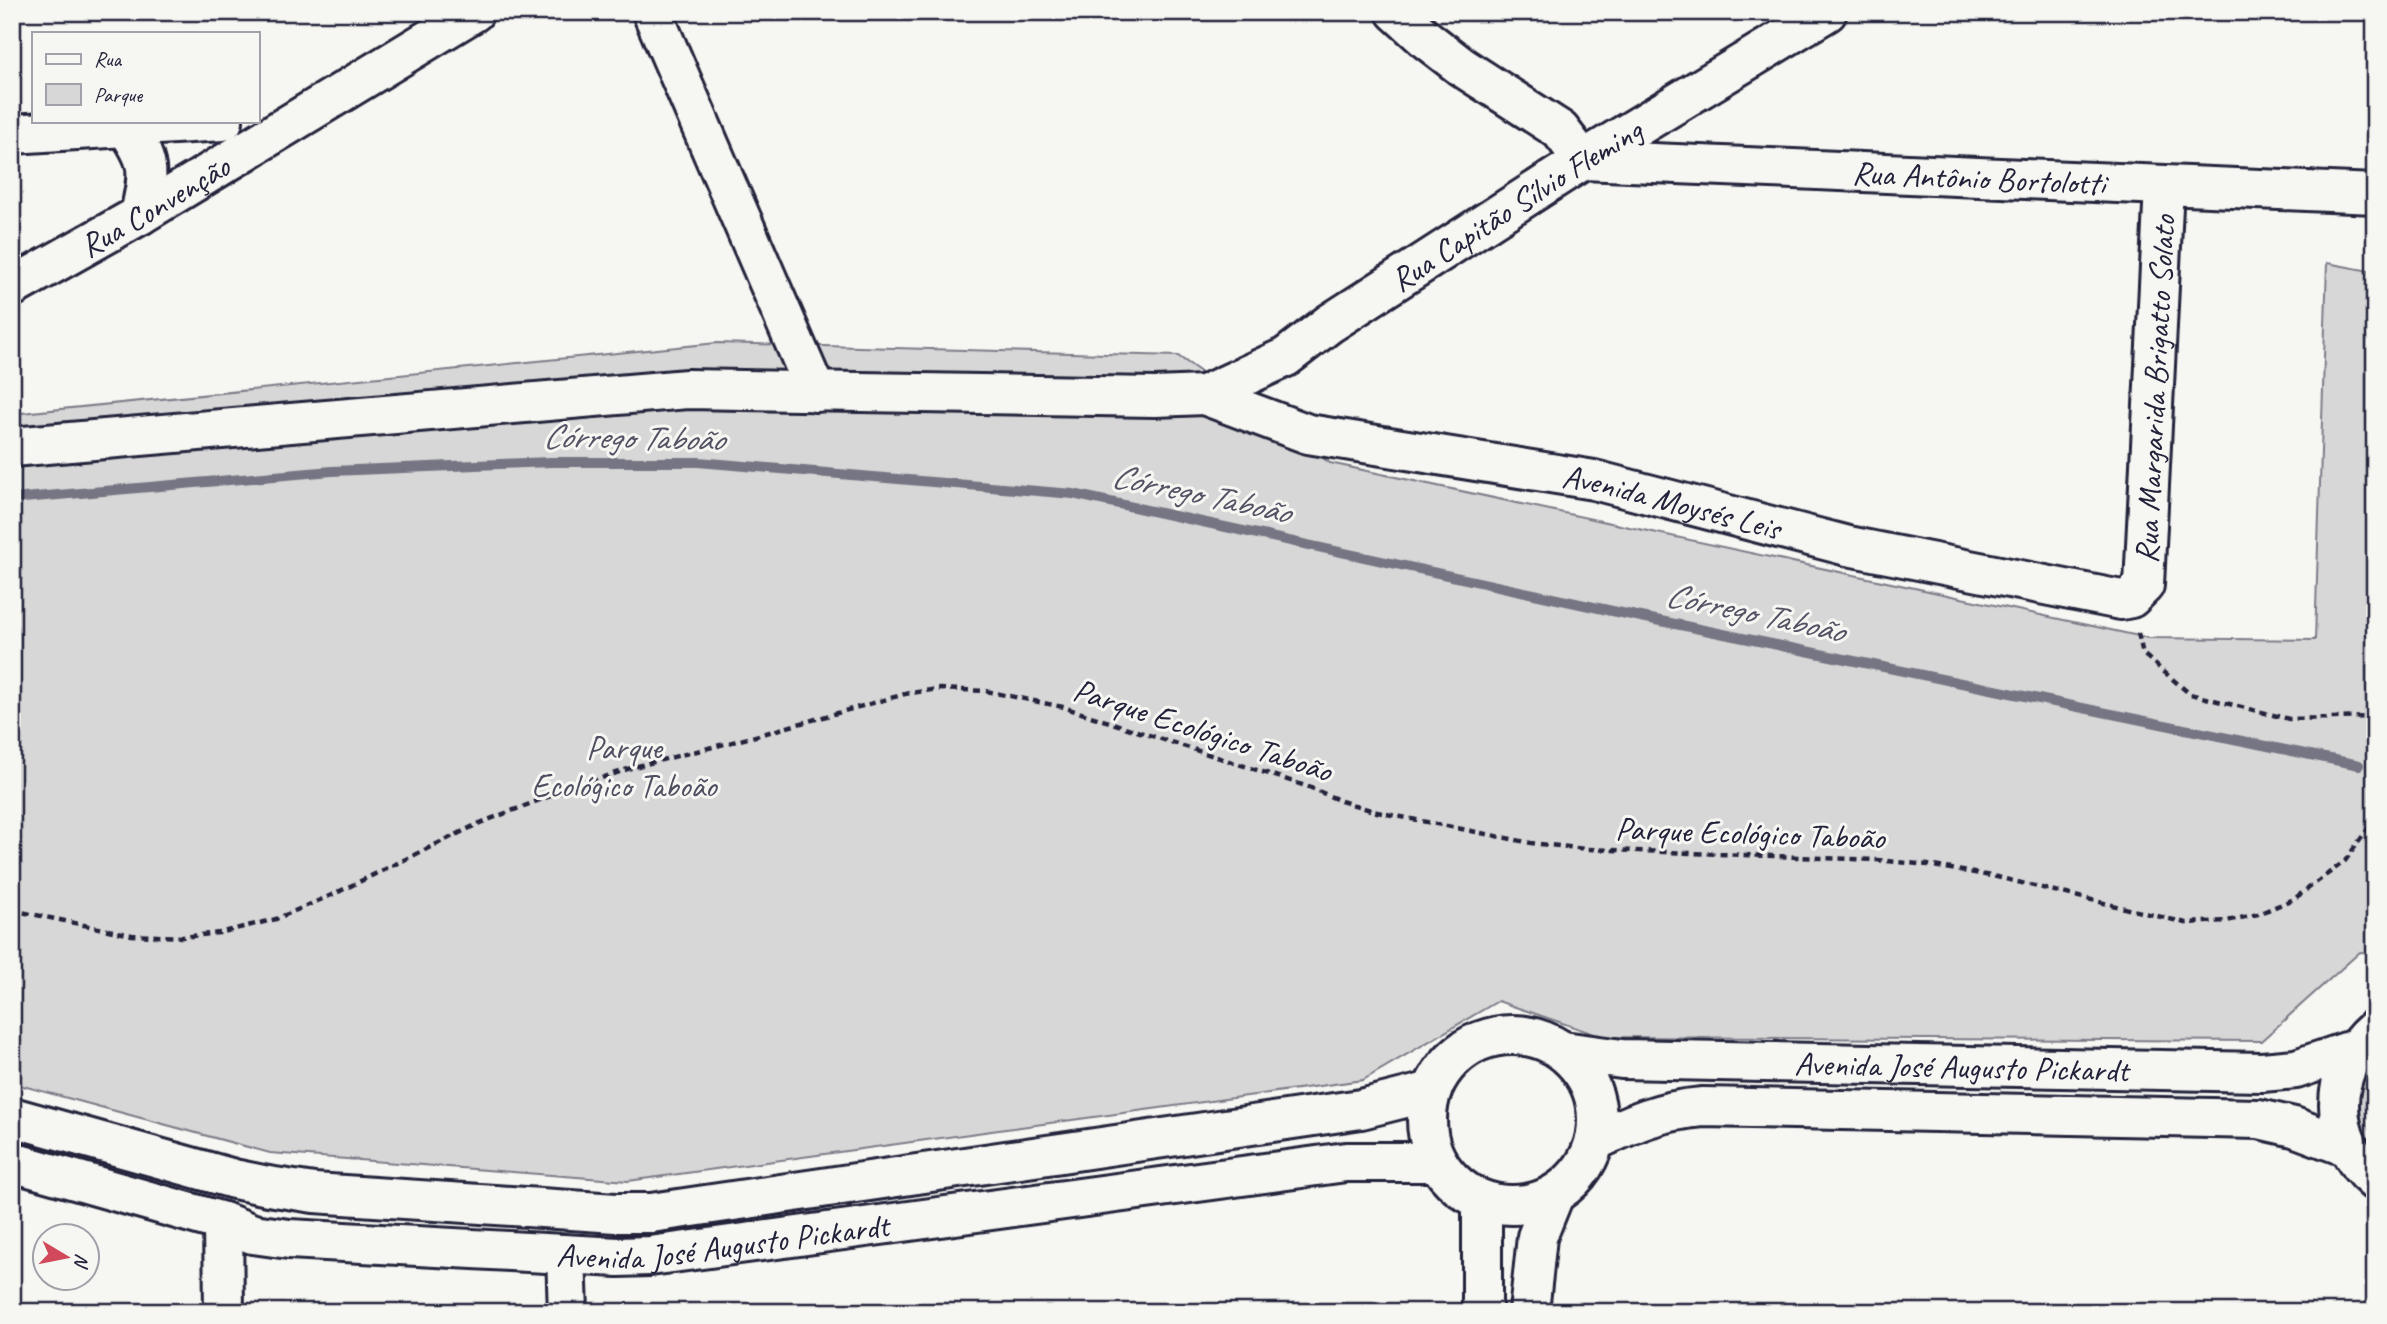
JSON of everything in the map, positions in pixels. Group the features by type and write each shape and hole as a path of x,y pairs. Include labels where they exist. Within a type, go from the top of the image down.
{"street":[{"name":"Rua Convenção","path":"12,287 140,215 474,12"},
{"path":"652,12 816,391"},
{"path":"1396,12 1462,67 1560,130 1583,160"},
{"name":"Rua Capitão Sílvio Fleming","path":"1204,395 1286,357 1329,324 1583,160 1827,12"},
{"path":"259,118 304,116"},
{"path":"12,134 207,122"},
{"path":"126,127 146,160 148,180 140,215"},
{"name":"Rua Antônio Bortolotti","path":"1583,160 2375,194"},
{"name":"Rua Margarida Brigatto Solato","path":"2135,595 2144,585 2164,186"},
{"path":"12,447 687,389 1156,397 1204,395"},
{"name":"Avenida Moysés Leis","path":"1204,395 1308,434 1594,480 1848,546 2121,600 2135,595"},
{"path":"1514,1034 1540,1039 1563,1051 1578,1065 1589,1082 1596,1101 1595,1141 1580,1172 1554,1195 1537,1202 1500,1205 1465,1191 1450,1178 1438,1162 1429,1140 1427,1115 1432,1091 1444,1068 1464,1049 1487,1038 1514,1034"},
{"path":"2365,1039 2341,1080 2338,1114 2347,1147 2375,1181"},
{"name":"Avenida José Augusto Pickardt","path":"1563,1051 1622,1059 2262,1072 2296,1069 2365,1039"},
{"name":"Avenida José Augusto Pickardt","path":"12,1116 234,1179 268,1186 313,1193 628,1213 665,1211 1347,1111 1432,1091"},
{"name":"Avenida José Augusto Pickardt","path":"1595,1141 1640,1120 1671,1110 1703,1107 2259,1119 2294,1127 2347,1147"},
{"name":"Avenida José Augusto Pickardt","path":"12,1162 223,1222 253,1234 289,1239 566,1255 650,1256 1346,1162 1438,1162"},
{"path":"1529,1312 1537,1237 1554,1195"},
{"path":"1482,1200 1482,1312"},
{"path":"223,1222 224,1312"},
{"path":"566,1255 568,1312"}],"path":[{"path":"2135,595 2143,654 2190,694 2289,719 2375,717"},
{"name":"Parque Ecológico Taboão","path":"12,910 132,935 182,937 219,933 276,919 480,823 634,767 905,694 938,689 986,691 1063,707 1377,812 1531,843 1586,849 1877,860 1928,866 1997,877 2186,923 2227,920 2258,914 2294,899 2345,861 2375,819"},
{"path":"2375,932 2369,967 2375,967"}],"green space":[{"name":"Parque Ecológico Taboão","path":"2327,263 2375,272 2375,953 2360,952 2261,1041 1603,1037 1498,1001 1363,1080 628,1181 270,1153 12,1083 12,414 717,343 1178,356 1330,463 2148,638 2315,640"},
{"path":"2375,1052 2375,1158 2361,1137 2357,1087"}],"building":[{"path":"2300,1307 2300,1312 2230,1312 2229,1309"}],"waterway":[{"name":"Córrego Taboão","path":"12,499 332,471 551,462 698,462 1073,494 1617,612 2359,765"}]}
